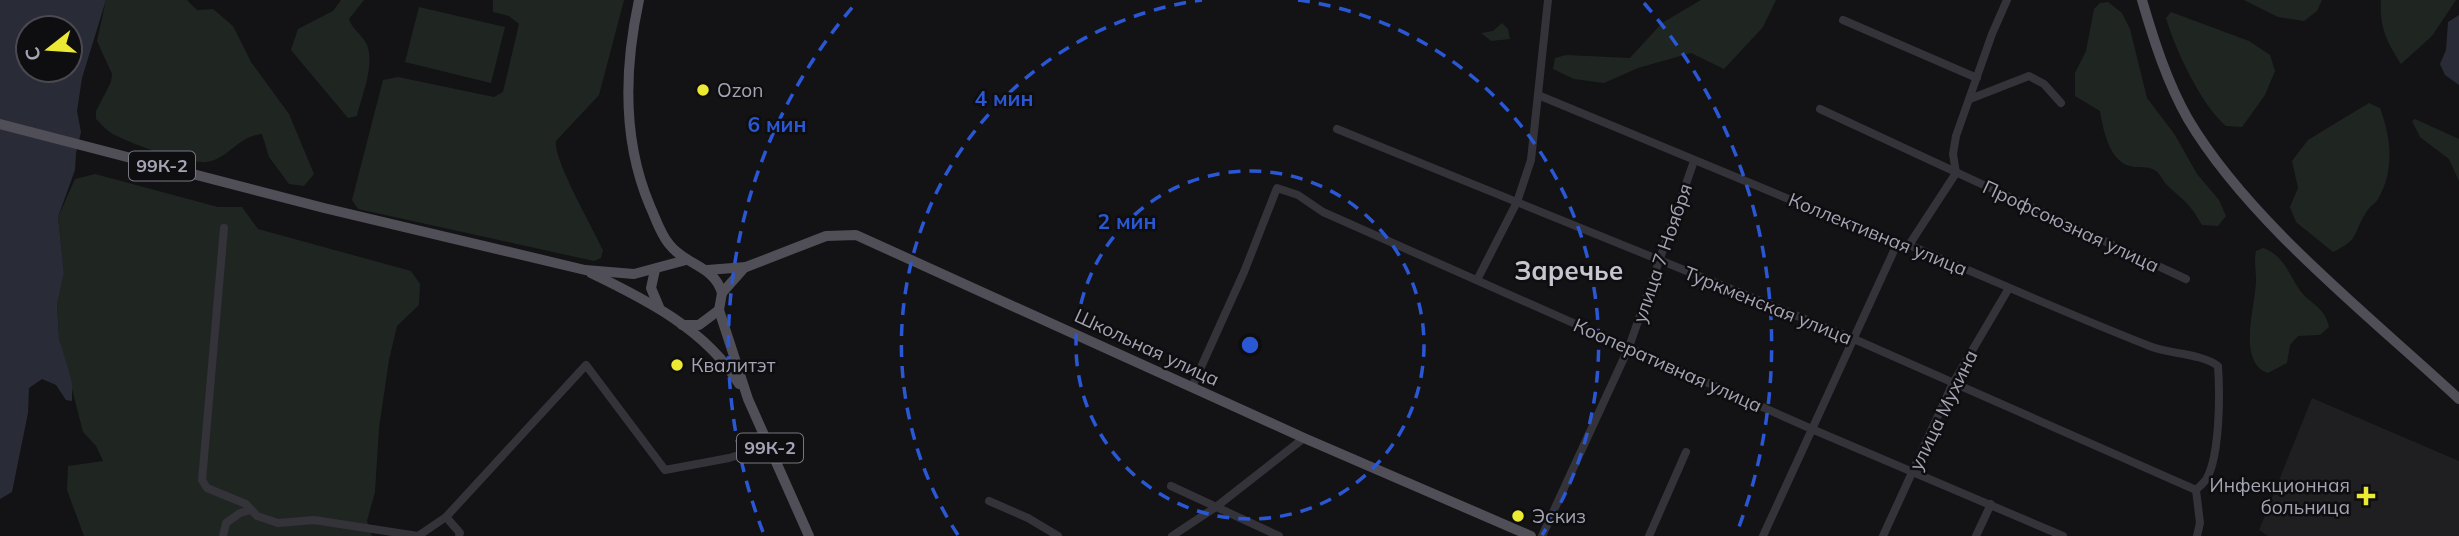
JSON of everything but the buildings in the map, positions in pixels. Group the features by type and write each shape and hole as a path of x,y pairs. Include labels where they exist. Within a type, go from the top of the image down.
{"main road":[{"path":"639,0 628,74 628,127 638,178 664,237 686,260 715,276 722,293 746,267"},
{"path":"2142,0 2169,80 2188,119 2214,159 2246,198 2305,257 2459,399"},
{"name":"99К-2","path":"0,124 324,208 585,270 634,274 686,260"},
{"name":"Школьная улица","path":"746,267 826,236 856,235 1304,438 1531,536"},
{"path":"659,308 651,288 664,237"},
{"path":"707,270 746,267"},
{"name":"99К-2","path":"585,270 659,308 682,325 714,351 733,374 748,399"},
{"name":"99К-2","path":"722,293 719,310 748,399 809,536"},
{"path":"682,325 699,325 719,310"}],"street":[{"path":"1477,279 1517,202 1531,160 1548,0"},
{"path":"1909,245 1956,173 1953,154 1956,136 1992,34 2007,0"},
{"path":"1843,20 1977,78"},
{"path":"1970,99 2029,76 2044,84 2061,103"},
{"name":"Коллективная улица","path":"1538,95 2171,354 2213,362 2218,366 2214,452 2207,478 2196,490"},
{"name":"Профсоюзная улица","path":"1819,110 2186,279"},
{"name":"Туркменская улица","path":"1337,129 1854,339 2196,490"},
{"name":"улица 7 Ноября","path":"1542,536 1629,347 1694,161"},
{"name":"Кооперативная улица","path":"1192,387 1277,188 1814,430 2063,536"},
{"path":"224,228 202,480 207,488 246,505 257,516 278,523 314,520 418,536 446,517 586,365 666,470 722,460 769,446"},
{"path":"1763,536 1814,430 1897,244"},
{"name":"улица Мухина","path":"1883,536 1953,383 2009,288"},
{"path":"1172,536 1216,507 1304,438"},
{"path":"1649,536 1686,452"},
{"path":"1171,486 1279,536"},
{"path":"2196,490 2200,523 2197,536"},
{"path":"989,500 1028,517 1058,536"},
{"path":"1976,536 1991,504"},
{"path":"223,536 226,523 240,513 251,510"},
{"path":"446,517 460,533 459,536"}],"shaded area":[{"path":"0,0 106,0 84,72 84,14 14,14 14,84 81,84 77,111 81,132 75,170 58,217 64,273 57,305 59,338 72,383 72,401 66,400 56,385 42,379 29,388 28,413 12,492 0,499"},
{"path":"106,0 187,0 197,10 213,9 233,26 251,62 289,114 314,174 304,186 289,184 269,157 262,134 247,138 218,158 203,162 150,149 114,135 103,126 96,119 96,111 111,82 112,74 97,41"},
{"path":"341,0 364,0 349,19 367,45 370,62 357,116 348,118 291,50 298,29 333,11"},
{"path":"493,0 624,0 599,95 556,141 567,178 603,250 601,258 594,261 358,209 352,200 383,80 398,77 494,97 503,92 519,24 509,16 493,12"},
{"path":"1701,0 1776,0 1763,27 1724,69 1691,53 1638,68 1604,83 1574,79 1553,69 1555,58 1566,55 1630,58 1662,23"},
{"path":"2244,0 2322,0 2317,11 2304,21 2278,17"},
{"path":"2381,0 2456,0 2432,36 2401,64 2385,34 2381,18"},
{"path":"2108,2 2122,13 2130,29 2147,98 2175,135 2197,174 2219,200 2226,216 2218,226 2202,225 2189,206 2156,171 2130,166 2117,158 2108,143 2100,111 2075,96 2075,73 2086,51 2094,9 2100,3"},
{"path":"419,7 505,27 491,83 405,62"},
{"path":"2171,12 2249,41 2270,55 2275,71 2265,95 2242,127 2226,126 2198,91 2170,31 2166,18"},
{"path":"2459,15 2459,85 2445,75 2440,64 2446,50 2448,22"},
{"path":"1502,23 1508,29 1510,39 1491,41 1481,33 1493,31"},
{"path":"2369,103 2380,108 2387,131 2390,154 2387,177 2378,199 2362,219 2353,239 2333,252 2296,222 2290,207 2298,188 2292,161 2308,140"},
{"path":"2415,119 2459,139 2459,181 2449,159 2420,137 2412,121"},
{"path":"95,174 218,207 242,207 258,229 411,271 420,284 419,305 397,326 389,360 379,428 375,492 367,521 372,536 84,536 67,490 68,466 103,461 96,446 83,432 59,338 57,305 64,273 58,217 75,179"},
{"path":"2263,248 2276,255 2303,294 2324,314 2329,327 2320,335 2298,336 2290,345 2287,363 2268,373 2258,367 2250,345 2256,280 2255,255 2256,251"},
{"name":"Инфекционная больница","path":"2312,398 2459,461 2459,536 2268,536 2259,530"}],"place":[{"name":"Ozon","path":"703,90"},
{"name":"Квалитэт","path":"677,365"},
{"name":"Инфекционная больница","path":"2366,496"},
{"name":"Эскиз","path":"1518,516"}],"district":[{"name":"Заречье","path":"1569,271"}]}
